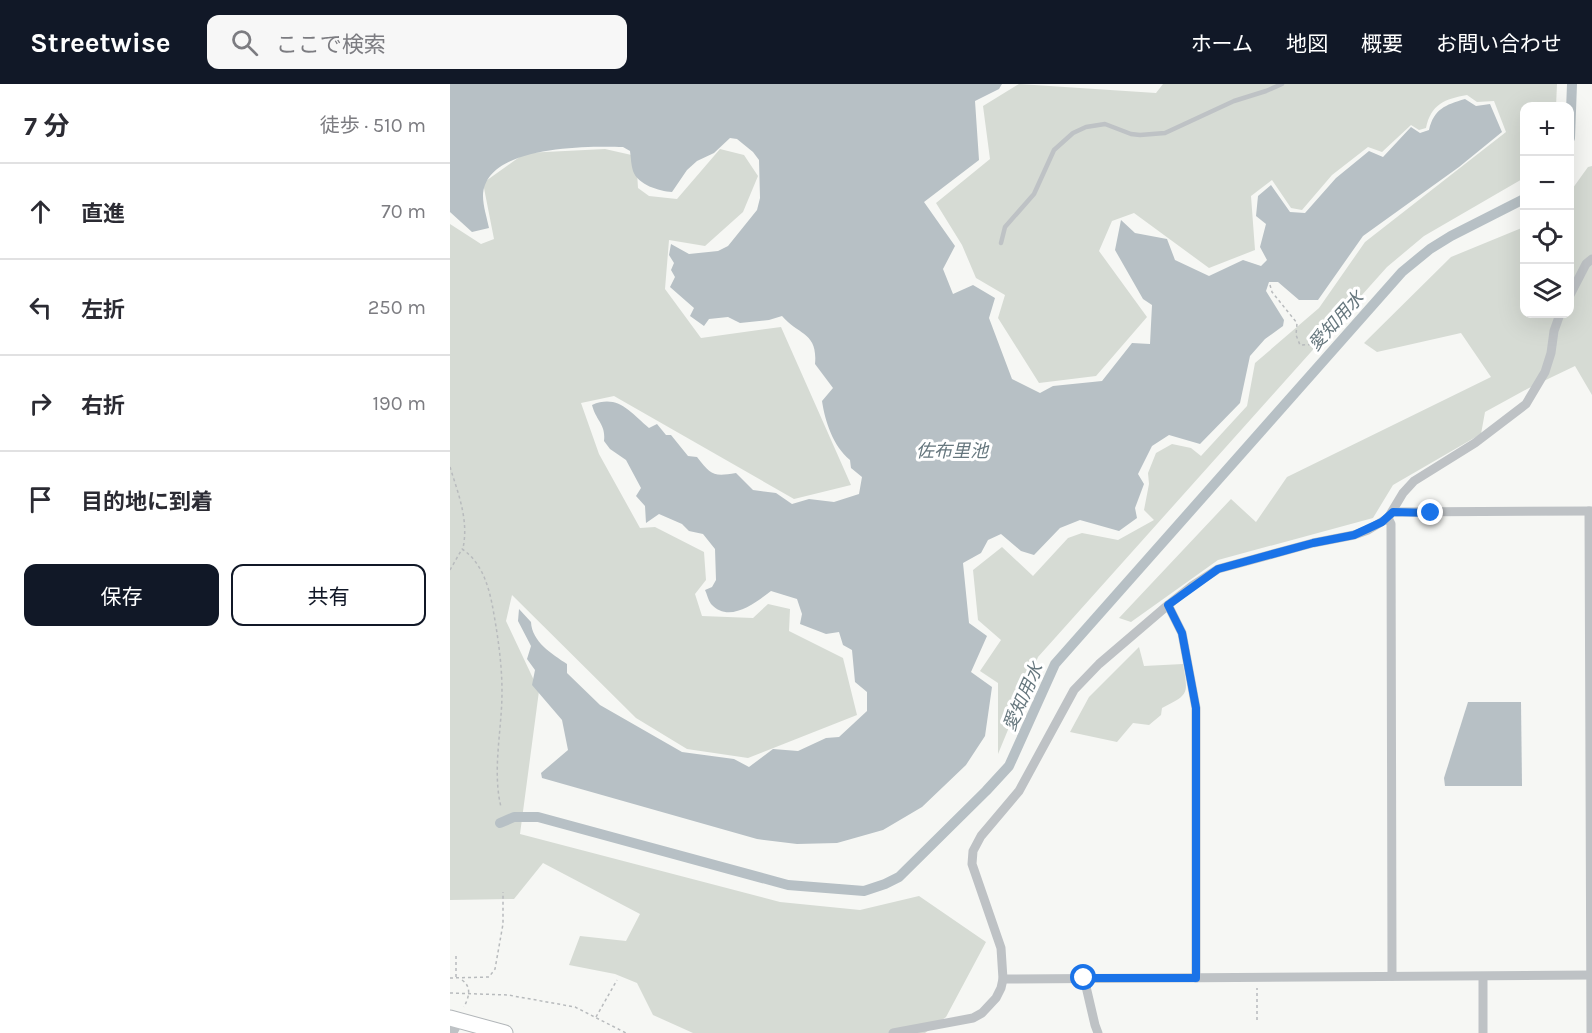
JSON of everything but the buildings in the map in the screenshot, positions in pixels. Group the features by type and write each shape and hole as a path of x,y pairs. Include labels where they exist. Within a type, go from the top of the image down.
{"main road":[{"path":"453,1024 505,1033"}],"street":[{"path":"1574,286 1586,264 1592,259"},
{"path":"893,1033 973,1018 982,1013 996,998 1003,979 1001,948 972,864 973,851 981,836 1019,791 1074,690 1099,664 1168,605 1218,569 1313,543 1354,535 1368,530 1390,515 1403,492 1414,481 1475,443 1526,404 1545,372 1559,318"},
{"path":"1390,515 1590,511 1591,1033"},
{"path":"1390,515 1392,976"},
{"path":"1168,605 1182,633 1196,708 1196,978"},
{"path":"1003,979 1591,975"},
{"path":"1483,977 1483,1033"},
{"path":"1084,978 1098,1033"}],"lane":[{"path":"1001,243 1005,227 1034,194 1054,150 1073,133 1086,127 1106,124 1131,134 1165,133 1234,101 1266,92 1282,84"}],"path":[{"path":"1270,285 1272,292 1297,323 1296,335 1300,345 1322,344"},
{"path":"450,467 460,497 465,537 462,549 450,570"},
{"path":"462,549 471,555 488,585 498,633 502,693 497,790 501,807"},
{"path":"461,979 489,977 492,974 503,924 503,892"},
{"path":"456,954 456,977"},
{"path":"450,978 456,977 466,983 469,994 453,1024"},
{"path":"1257,1020 1258,977"},
{"path":"596,1017 617,980"},
{"path":"450,993 508,995 575,1007 626,1033"}],"shaded area":[{"path":"1019,84 1156,93 1163,84 1557,84 1556,102 1520,102 1520,180 1424,236 1387,267 1038,657 998,754 998,683 980,671 1001,640 978,620 973,570 1002,547 1033,576 1068,538 1082,533 1118,540 1154,520 1144,510 1149,484 1148,473 1156,453 1172,444 1191,448 1201,456 1247,406 1255,363 1319,308 1365,242 1506,132 1494,101 1477,102 1467,95 1440,104 1431,113 1426,128 1419,130 1411,125 1382,152 1368,147 1332,175 1302,210 1291,208 1272,180 1251,196 1255,250 1209,268 1134,213 1112,221 1099,251 1147,317 1096,376 1039,383 998,318 1005,295 976,278 962,245 936,203 990,159 983,106"},
{"path":"605,149 636,156 638,188 649,196 677,199 720,149 744,155 758,176 743,212 705,246 669,240 665,289 701,338 781,327 851,485 794,499 614,396 581,403 599,454 640,528 655,527 704,552 706,580 695,594 702,616 753,618 768,604 790,609 789,631 843,658 857,715 748,758 687,749 636,718 512,595 506,621 539,691 520,834 780,902 860,910 919,896 986,942 946,1017 925,1033 693,1033 653,1015 637,983 615,974 569,965 580,936 626,941 640,914 543,863 514,899 450,900 450,224 481,244 494,239 483,183 525,153"},
{"path":"1592,166 1592,395 1575,366 1485,412 1481,434 1393,485 1373,518 1218,560 1131,622 1119,618 1231,499 1256,522 1287,477 1491,377 1461,333 1377,352 1364,343 1451,257 1520,229 1520,318 1574,318 1574,186 1588,167"},
{"path":"1139,647 1144,666 1183,664 1186,687 1182,696 1162,708 1161,715 1149,725 1133,723 1117,742 1070,732 1089,697"}],"water":[{"name":"佐布里池","path":"450,84 1002,84 999,89 975,101 979,160 924,202 955,246 943,269 953,294 973,285 995,298 989,318 1012,379 1040,393 1053,386 1102,381 1132,343 1150,344 1152,305 1143,299 1115,250 1121,220 1135,233 1167,239 1175,260 1209,276 1243,260 1261,266 1267,260 1260,247 1266,224 1256,216 1258,196 1271,185 1290,212 1305,213 1336,178 1369,151 1383,157 1411,127 1420,133 1429,130 1434,117 1441,109 1465,99 1476,106 1490,104 1502,132 1459,167 1363,236 1318,300 1299,300 1278,282 1269,282 1266,291 1284,320 1283,326 1265,339 1250,356 1240,403 1200,444 1169,435 1152,446 1138,474 1144,484 1135,508 1137,518 1119,531 1080,520 1060,528 1034,555 1021,551 1001,534 988,540 981,553 963,563 969,623 987,636 971,672 992,687 985,736 966,765 922,807 883,830 837,843 797,844 757,839 542,778 541,773 568,750 562,720 532,685 535,670 527,659 531,646 518,621 519,609 531,622 539,641 549,652 567,664 567,673 600,705 682,752 734,759 749,767 773,749 798,751 826,738 839,737 867,711 867,692 855,682 852,650 843,645 839,632 826,634 800,624 802,614 797,599 771,591 750,606 734,612 718,610 711,604 705,590 712,587 716,580 715,549 703,534 689,531 682,524 659,514 646,523 645,506 636,496 641,488 626,460 610,449 604,441 604,430 592,405 609,402 623,406 649,428 657,424 666,435 671,435 688,456 697,457 709,471 722,475 736,473 753,490 776,493 792,504 809,499 834,502 859,494 862,477 851,468 850,460 834,440 825,417 822,401 833,388 815,364 813,346 806,335 782,316 769,320 740,323 728,317 709,319 704,326 690,316 694,308 670,287 675,277 671,270 674,263 669,255 671,244 689,254 718,251 728,246 757,210 760,198 759,160 737,139 730,138 714,153 697,161 687,170 672,192 655,189 639,180 633,171 630,151 623,147 586,147 540,152 500,167 488,179 483,196 489,228 472,232 450,212"},
{"path":"1468,702 1521,702 1522,786 1445,786 1444,778"}],"waterway":[{"name":"愛知用水","path":"1571,102 1572,84"},
{"name":"愛知用水","path":"500,823 514,817 538,817 788,885 864,891 899,877 1009,766 1055,664 1402,272 1430,249 1451,236 1520,201"}],"route":[{"path":"1084,978 1196,978 1195,753 1197,720 1182,633 1168,605 1218,569 1313,543 1354,535 1382,522 1393,512 1431,513"}]}
